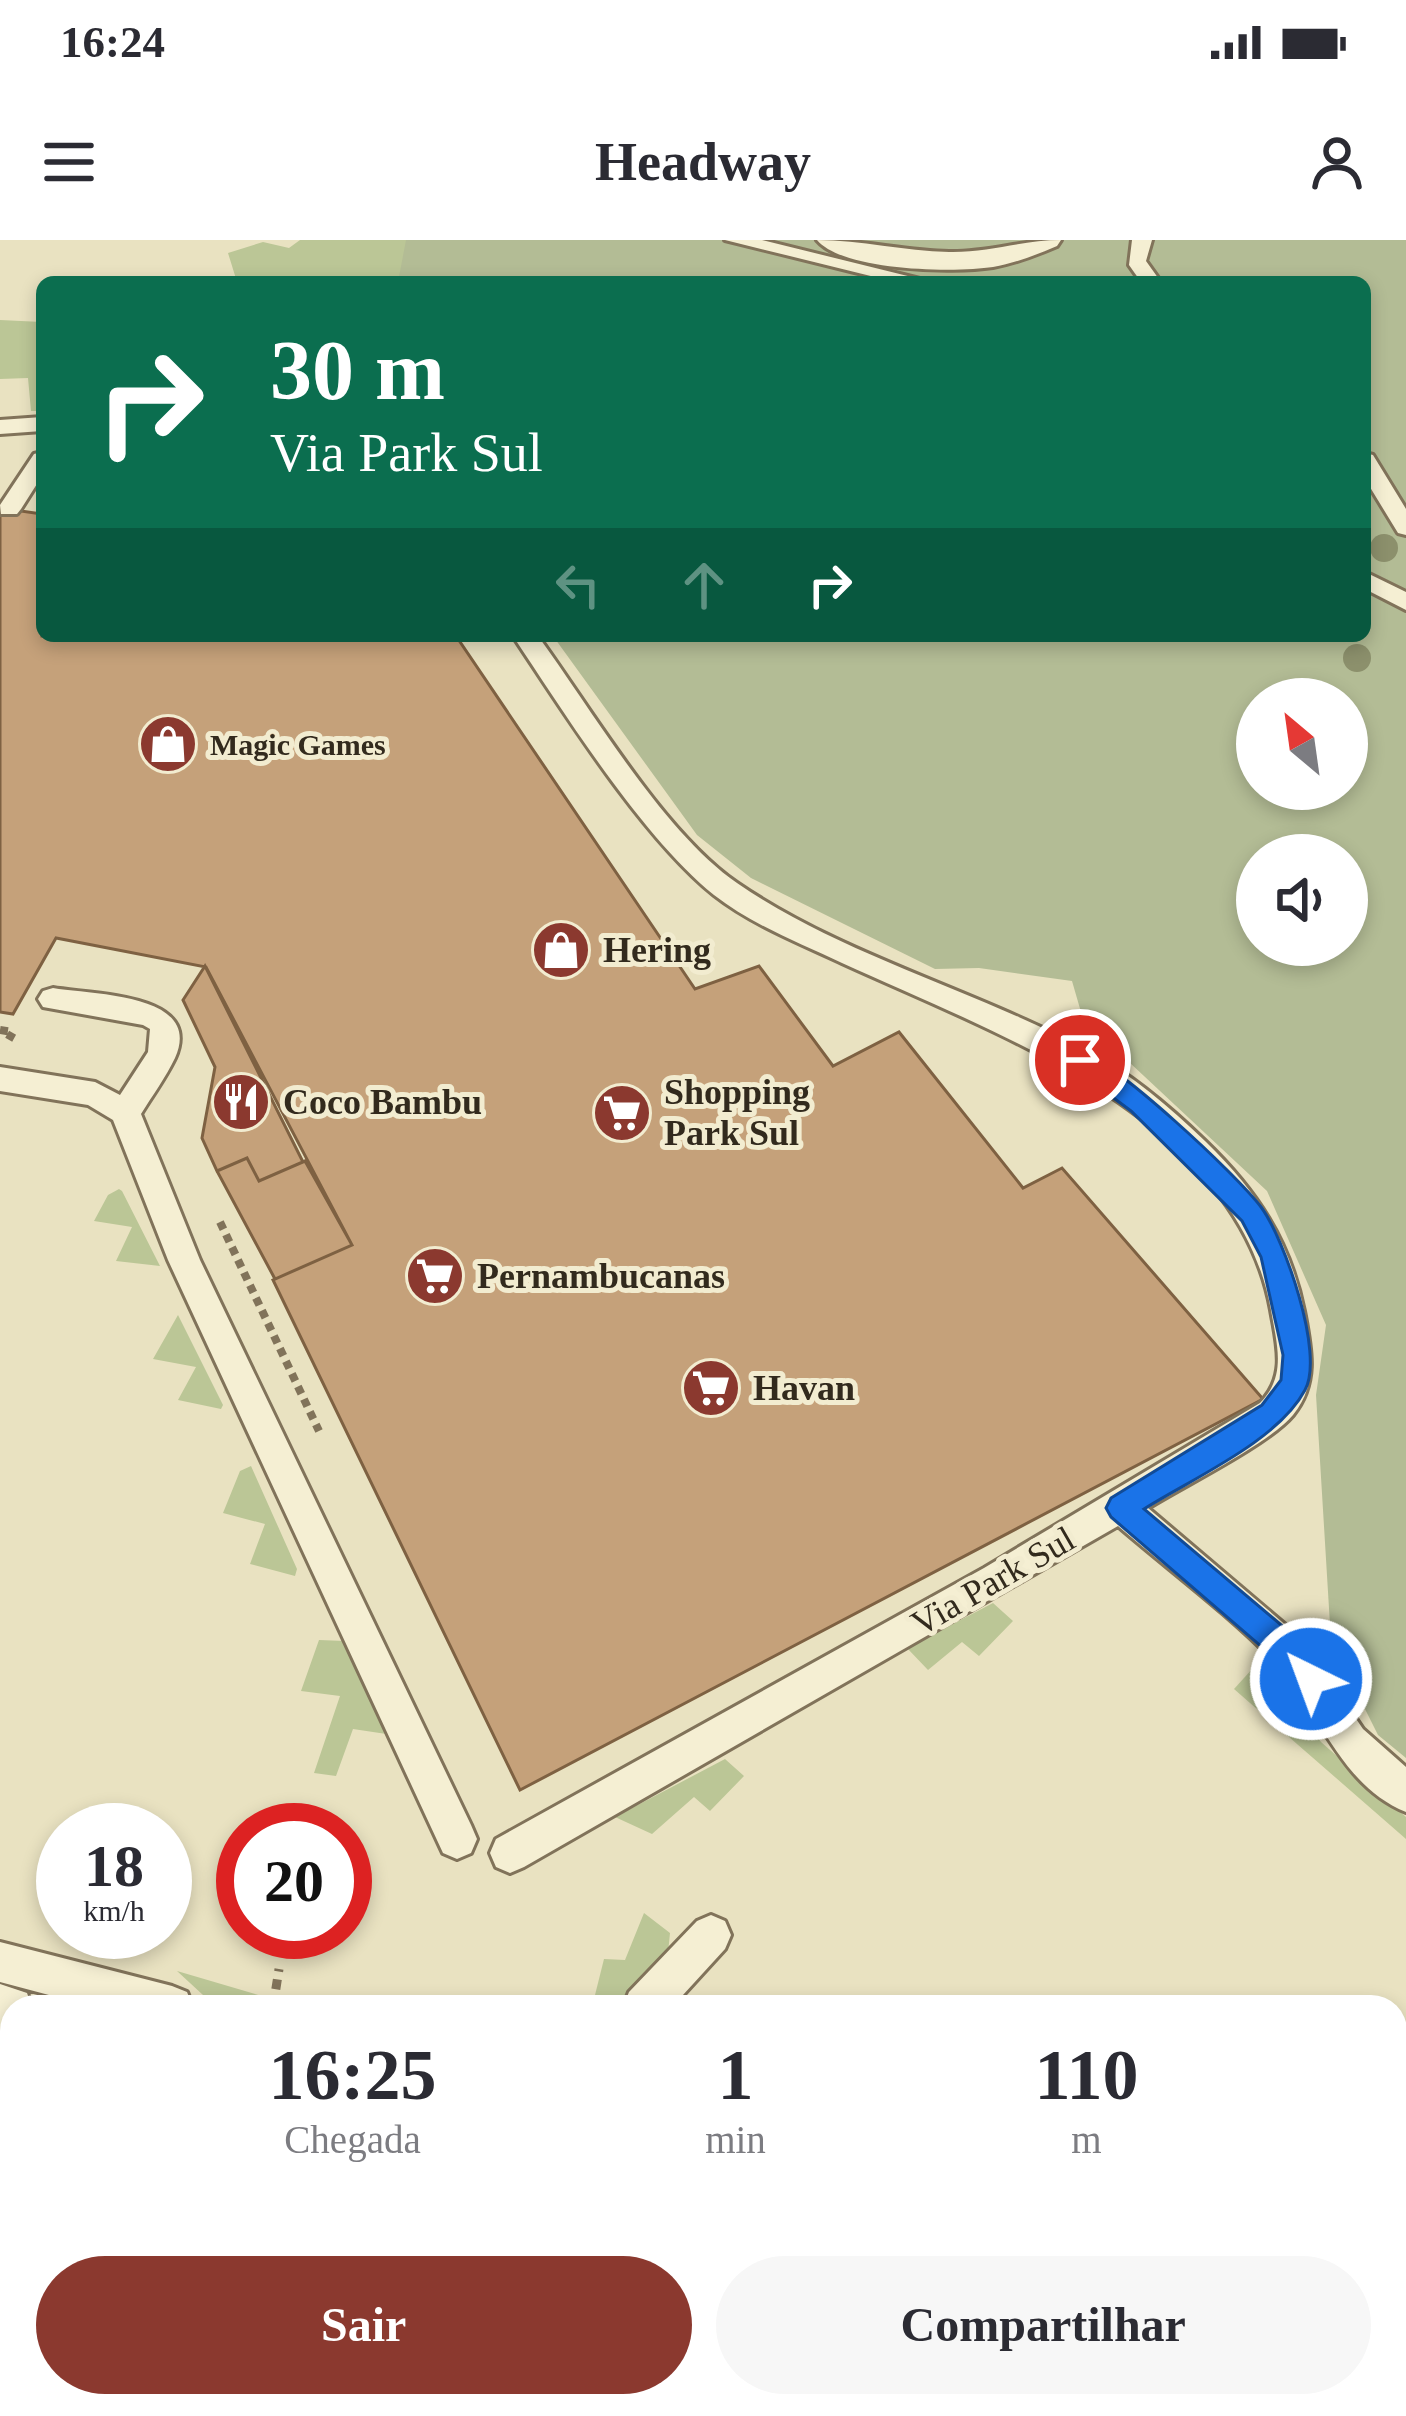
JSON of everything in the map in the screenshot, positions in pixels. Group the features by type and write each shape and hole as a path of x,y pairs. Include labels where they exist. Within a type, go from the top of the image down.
{"street":[{"path":"831,240 848,250 970,263 1001,260 1047,240"}],"lane":[{"path":"735,240 895,276"},
{"path":"1134,247 1146,276"},
{"path":"0,427 36,424"},
{"path":"8,509 36,468"},
{"path":"1371,470 1406,528"},
{"path":"1371,582 1406,602"},
{"name":"Via Park Sul","path":"510,1853 1121,1508 1272,1414 1295,1383 1297,1355 1279,1270 1251,1214 1140,1104 1080,1060 784,924 724,888 664,830 529,642"},
{"path":"53,999 151,1015 165,1025 164,1053 125,1113"},
{"path":"0,1079 76,1089 107,1098 125,1113 184,1260 457,1839"},
{"path":"1121,1508 1288,1650 1350,1742 1406,1793"},
{"path":"655,1995 711,1935"},
{"path":"0,1962 126,1995"}],"path":[{"path":"275,1995 279,1969"}],"green space":[{"path":"300,240 653,240 860,276 235,276 228,253 263,242 289,248"},
{"path":"406,240 1406,240 1406,1758 1378,1735 1331,1641 1316,1395 1326,1325 1267,1191 1083,1019 1072,981 979,968 935,969 751,878 697,835 557,642 1371,642 1371,276 399,276"},
{"path":"0,320 36,322 36,411 31,411 28,378 0,379"},
{"path":"119,1189 160,1266 116,1261 132,1227 94,1221 108,1195"},
{"path":"178,1315 221,1409 178,1400 196,1367 153,1359"},
{"path":"251,1466 297,1569 295,1576 250,1564 265,1524 223,1513 240,1471"},
{"path":"993,1603 1013,1621 979,1656 962,1642 928,1670 907,1648"},
{"path":"319,1640 345,1641 393,1735 353,1729 336,1776 314,1773 340,1696 301,1691"},
{"path":"1263,1657 1321,1742 1406,1817 1406,1839 1234,1689"},
{"path":"725,1759 744,1776 710,1811 694,1797 652,1834 615,1817"},
{"path":"644,1913 670,1933 668,1953 627,1995 595,1995 604,1959 625,1960"},
{"path":"177,1971 258,1995 203,1995"}],"building":[{"name":"Shopping Park Sul","path":"0,508 36,513 36,642 460,642 695,989 759,966 833,1066 899,1032 1023,1188 1062,1168 1263,1399 520,1790 273,1280 352,1245 206,967 56,938 13,1014 0,1012"},
{"name":"Coco Bambu","path":"205,966 303,1162 259,1181 247,1158 217,1171 202,1138 215,1067 183,1000"},
{"path":"247,1158 259,1181 305,1161 352,1245 275,1279 217,1171"}],"place":[{"name":"Magic Games","path":"168,744"},
{"name":"Hering","path":"561,950"},
{"name":"Coco Bambu","path":"241,1102"},
{"name":"Shopping Park Sul","path":"622,1113"},
{"name":"Pernambucanas","path":"435,1276"},
{"name":"Havan","path":"711,1388"}],"route":[{"path":"1080,1060 1140,1104 1251,1214 1279,1270 1297,1355 1295,1383 1282,1406 1121,1508 1288,1650 1311,1679"}]}
